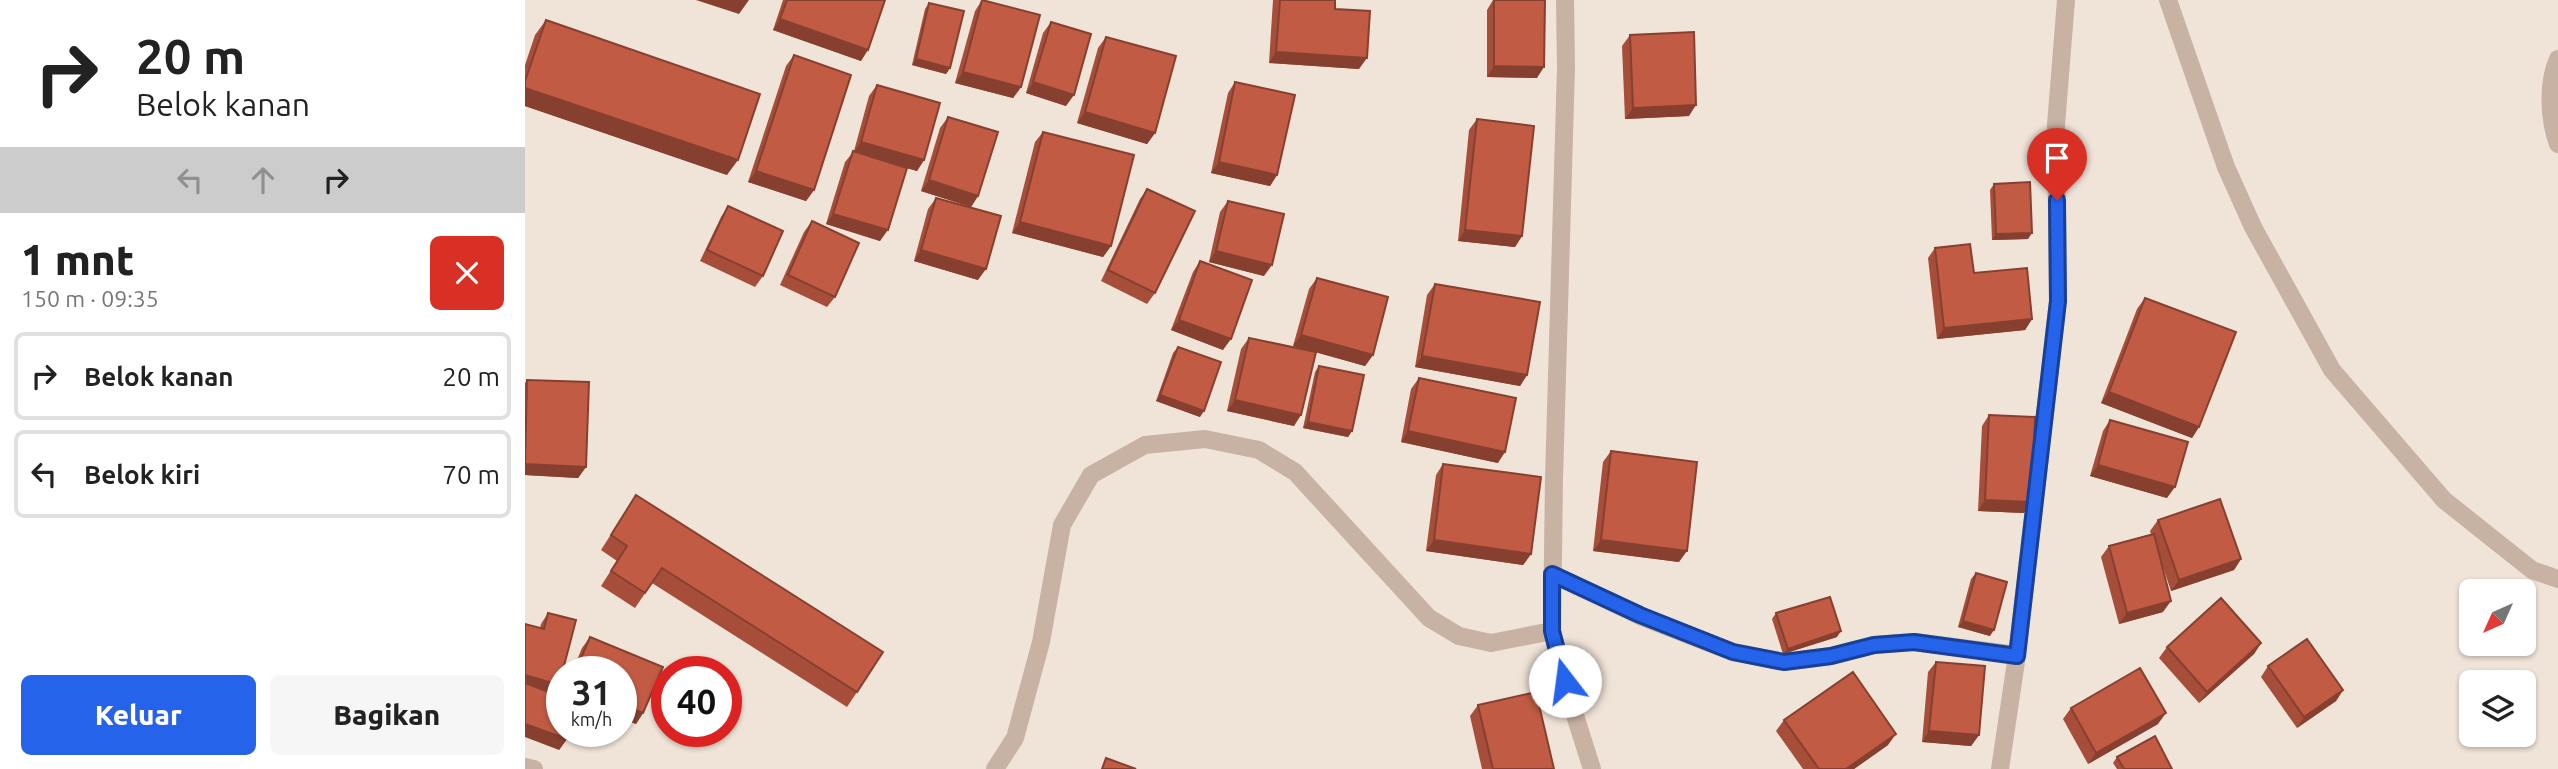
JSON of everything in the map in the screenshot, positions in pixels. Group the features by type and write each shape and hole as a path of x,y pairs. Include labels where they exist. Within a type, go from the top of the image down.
{"street":[{"path":"1565,0 1566,67 1552,631 1571,706 1592,769"},
{"path":"2000,769 2017,656 2058,301 2056,125 2066,0"},
{"path":"2168,0 2226,167 2253,227 2332,370 2444,500 2532,570 2558,579"},
{"path":"2558,59 2553,70 2551,126 2558,144"},
{"path":"995,769 1015,738 1041,642 1062,525 1091,475 1145,444 1205,439 1259,450 1295,472 1429,618 1459,636 1491,643 1552,631"},
{"path":"1552,574 1640,615 1733,652 1784,662 1831,656 1874,645 1914,642 2017,656"},
{"path":"525,767 534,769"}],"building":[{"path":"787,0 885,0 868,50 780,19"},
{"path":"982,0 1040,15 1021,87 963,72"},
{"path":"1280,0 1335,0 1335,9 1370,11 1367,58 1276,52"},
{"path":"1494,0 1545,0 1544,67 1494,66"},
{"path":"929,3 964,11 950,68 916,59"},
{"path":"546,20 760,94 738,160 525,88"},
{"path":"1051,22 1091,34 1074,95 1033,82"},
{"path":"1694,32 1696,105 1633,108 1630,35"},
{"path":"1106,37 1176,56 1155,133 1085,112"},
{"path":"794,55 851,75 814,190 756,171"},
{"path":"1235,82 1295,95 1277,175 1219,162"},
{"path":"877,85 940,103 924,160 861,142"},
{"path":"948,117 998,132 978,196 929,180"},
{"path":"1477,119 1534,126 1522,236 1465,230"},
{"path":"1043,132 1134,155 1111,246 1020,222"},
{"path":"853,151 907,168 888,230 833,214"},
{"path":"2030,182 2032,233 1996,234 1994,184"},
{"path":"1147,189 1195,211 1155,293 1108,270"},
{"path":"936,198 1001,216 986,269 921,250"},
{"path":"1228,201 1284,214 1272,265 1216,251"},
{"path":"728,206 783,231 763,276 707,250"},
{"path":"812,221 859,243 835,297 788,275"},
{"path":"1970,244 1974,273 2027,268 2032,319 1944,328 1935,248"},
{"path":"1200,261 1252,280 1231,339 1179,320"},
{"path":"1317,278 1388,297 1373,355 1301,335"},
{"path":"1435,284 1540,302 1527,375 1422,356"},
{"path":"2145,298 2236,332 2199,427 2109,392"},
{"path":"1249,338 1316,352 1301,415 1235,400"},
{"path":"1178,347 1221,362 1204,411 1160,395"},
{"path":"1319,366 1364,375 1352,431 1308,422"},
{"path":"1419,378 1516,398 1505,452 1408,431"},
{"path":"527,380 589,382 586,467 525,464"},
{"path":"1989,415 2035,417 2032,502 1985,500"},
{"path":"2110,420 2188,442 2175,487 2098,465"},
{"path":"1611,451 1697,462 1687,551 1601,540"},
{"path":"1443,464 1541,477 1531,554 1434,540"},
{"path":"636,495 883,652 857,692 662,568 645,593 611,571 627,546 611,535"},
{"path":"2220,499 2241,559 2179,580 2158,520"},
{"path":"2154,534 2171,601 2127,613 2109,546"},
{"path":"1976,573 2007,582 1994,630 1963,621"},
{"path":"1830,597 1841,631 1788,649 1776,613"},
{"path":"2221,598 2261,643 2207,692 2167,647"},
{"path":"548,613 576,620 567,656 546,656 546,681 525,675 525,624 544,629"},
{"path":"590,637 636,656 582,656"},
{"path":"2307,639 2343,690 2304,717 2268,666"},
{"path":"637,656 651,662 651,695 643,713 637,711"},
{"path":"1936,662 1985,666 1979,735 1929,731"},
{"path":"2140,668 2166,713 2096,753 2071,708"},
{"path":"1853,672 1896,734 1846,769 1819,769 1784,720"},
{"path":"525,683 546,691 546,732 525,724"},
{"path":"1536,692 1554,769 1493,769 1478,705"},
{"path":"2155,736 2172,769 2124,769 2117,757"},
{"path":"1106,758 1136,769 1102,769"}],"route":[{"path":"1565,681 1552,631 1552,574 1687,635 1733,652 1784,662 1831,656 1874,645 1914,642 2017,656 2058,301 2057,200"}]}
